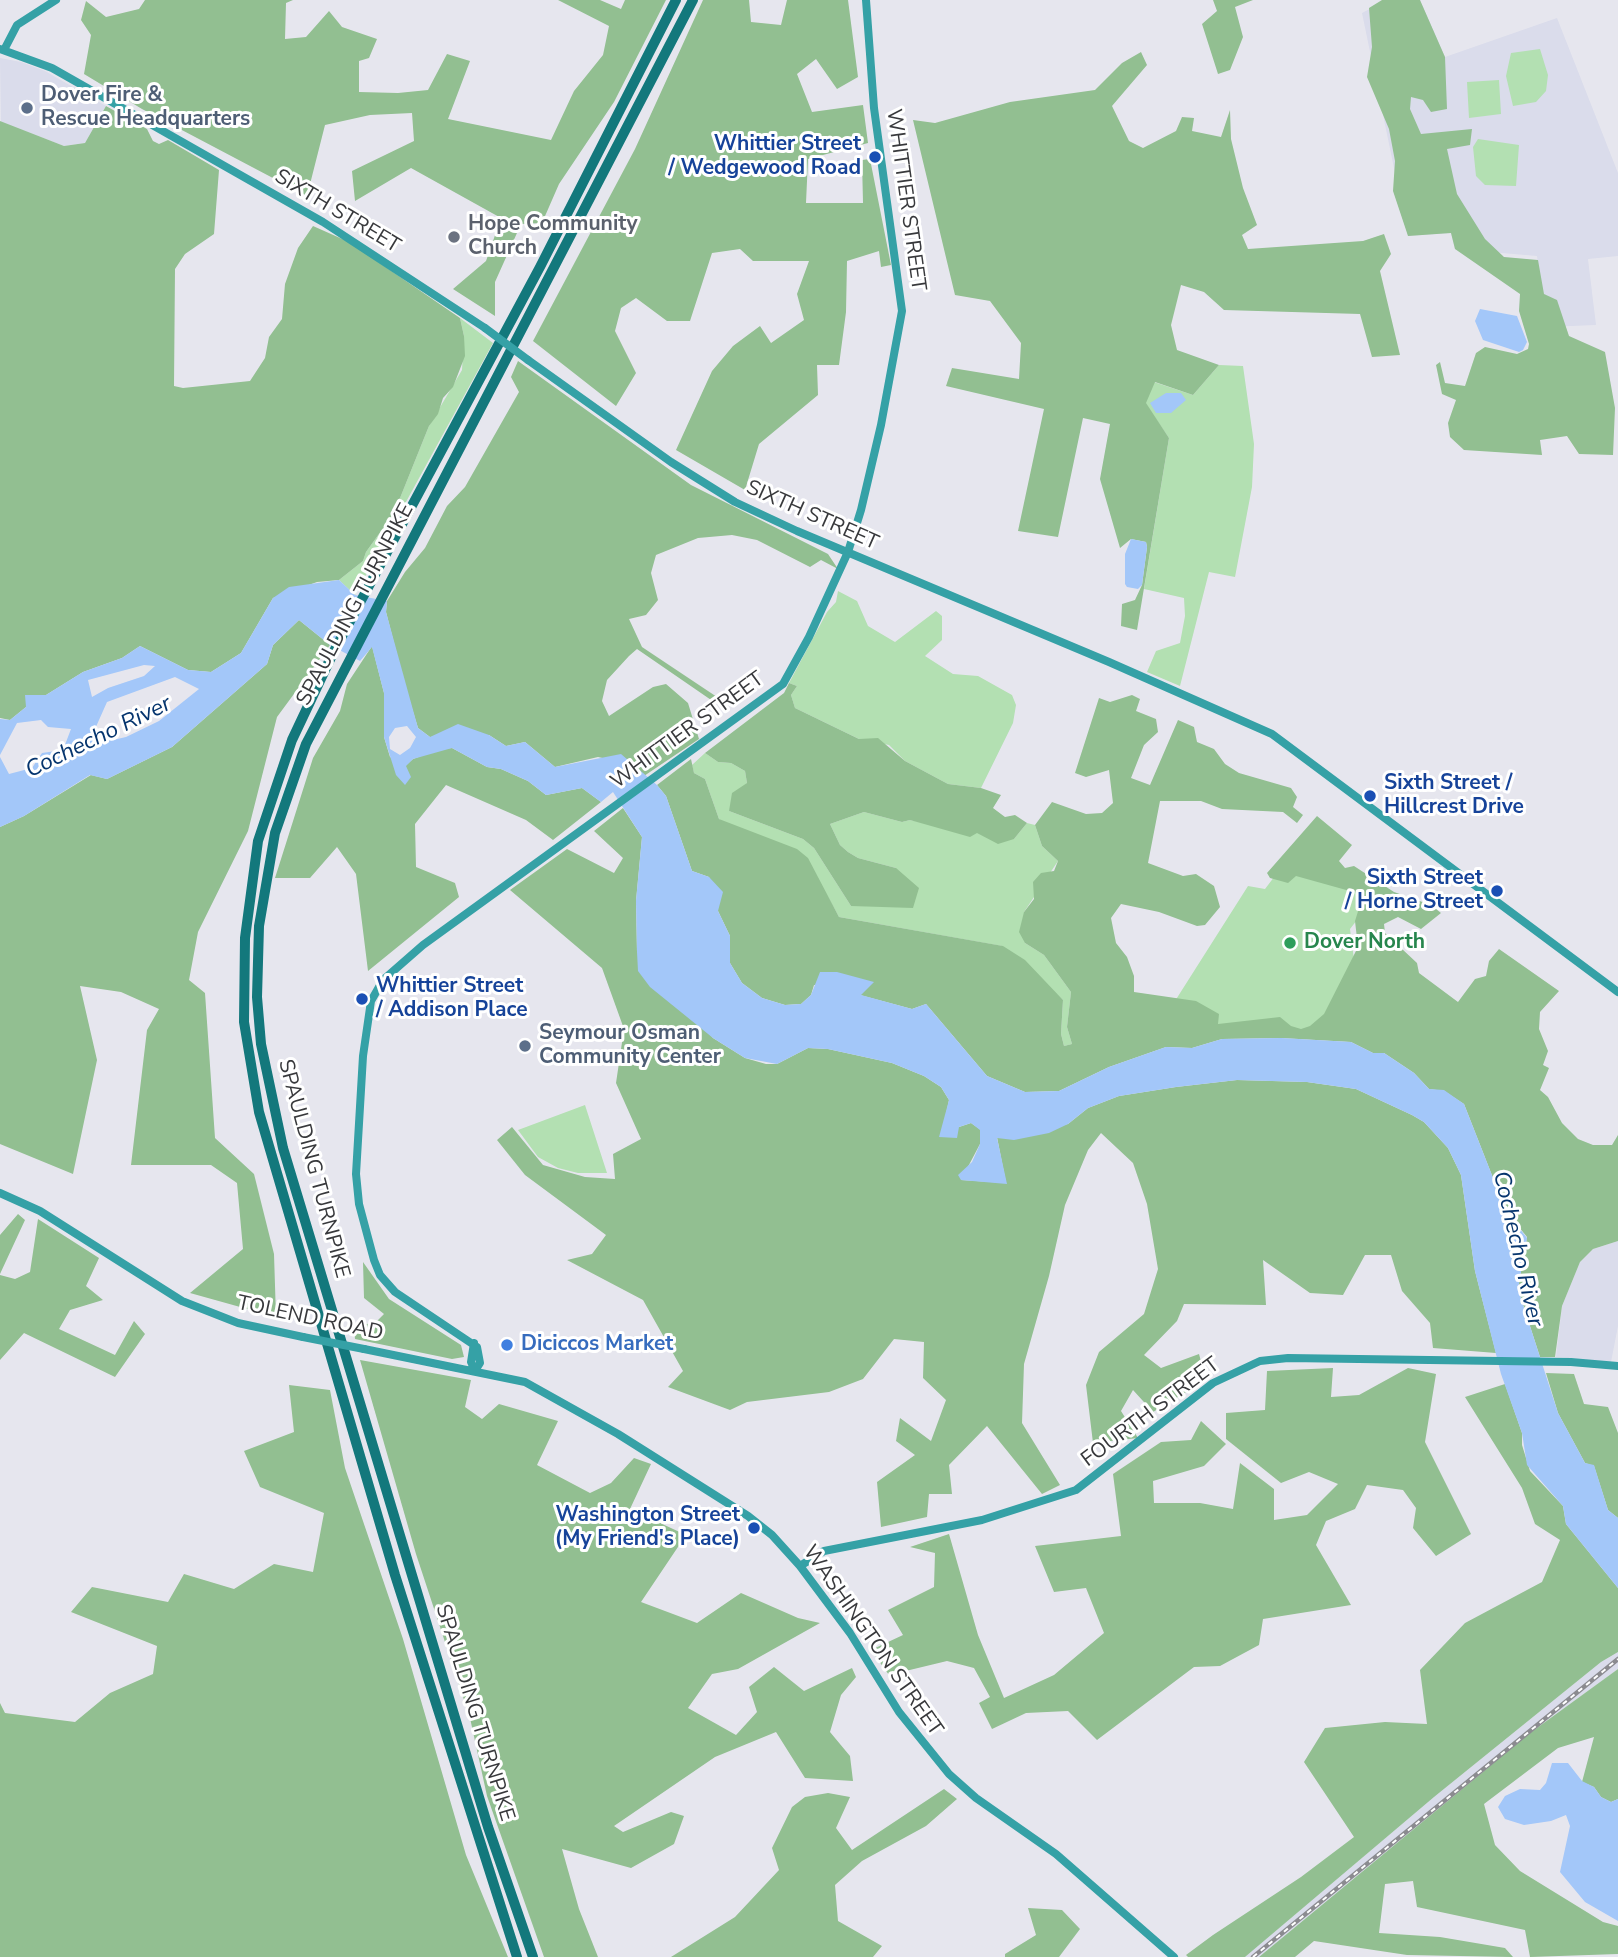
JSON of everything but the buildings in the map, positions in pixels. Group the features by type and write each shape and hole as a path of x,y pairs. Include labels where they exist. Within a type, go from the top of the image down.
{"highway":[{"name":"SPAULDING TURNPIKE","path":"517,1957 359,1455 259,1112 246,1043 245,938 258,841 283,762 334,651 546,256 676,0"},
{"name":"SPAULDING TURNPIKE","path":"533,1957 488,1827 274,1113 262,1056 257,997 257,950 270,856 297,766 350,658 693,0"}],"street":[{"path":"2,50 17,25 56,0"},
{"name":"WHITTIER STREET","path":"475,1371 471,1362 474,1343 395,1292 380,1275 374,1261 359,1204 356,1174 363,1056 371,1001 383,980 405,960 783,684 809,638 848,552 881,425 902,312 874,108 866,0"},
{"name":"SIXTH STREET","path":"2,50 52,68 323,222 485,328 695,478 758,513 1272,734 1618,992"},
{"name":"TOLEND ROAD","path":"0,1193 40,1211 182,1300 238,1323 475,1371"},
{"name":"FOURTH STREET","path":"800,1566 824,1551 982,1520 1076,1490 1213,1383 1260,1361 1288,1358 1547,1362 1618,1366"},
{"name":"WASHINGTON STREET","path":"475,1371 525,1382 608,1428 748,1516 772,1535 800,1566 845,1627 899,1712 949,1774 976,1798 1056,1854 1174,1957"}],"shaded area":[{"path":"1387,0 1420,0 1445,57 1557,18 1618,173 1618,256 1588,259 1596,325 1547,327 1537,256 1455,249 1451,233 1408,236 1362,13"},
{"path":"0,58 45,71 106,106 85,143 64,146 1,122"},
{"path":"1618,1241 1618,1326 1611,1362 1556,1357 1562,1306 1580,1262 1593,1249"},
{"path":"1618,1652 1618,1669 1530,1733 1259,1957 1245,1957 1434,1797 1601,1662"}],"green space":[{"path":"145,0 293,0 286,3 285,39 306,37 329,11 342,27 377,39 369,58 359,61 359,92 398,93 428,90 447,54 470,61 448,119 551,140 574,91 603,55 609,26 558,0 600,0 621,9 625,0 666,0 614,102 559,184 542,223 521,224 495,282 495,316 453,289 486,261 501,218 411,168 355,201 352,171 414,141 412,113 370,115 325,125 307,196 142,109 84,74 91,35 81,20 86,1 106,17 139,9"},
{"path":"703,0 749,0 751,22 781,25 787,0 848,0 858,77 837,89 816,59 797,74 812,112 863,105 868,143 808,159 806,203 863,203 862,160 870,159 891,265 881,267 879,251 847,261 846,312 839,365 817,365 818,395 759,444 745,490 676,450 712,371 733,346 760,326 771,343 804,320 797,294 809,261 753,261 740,249 712,253 690,321 667,321 636,298 621,308 615,331 636,373 616,406 533,341 635,149"},
{"path":"1213,0 1253,0 1235,7 1243,37 1230,70 1218,74 1202,24 1217,11"},
{"path":"1382,0 1420,0 1445,57 1447,109 1431,112 1423,100 1411,97 1410,109 1421,134 1472,129 1470,145 1447,149 1457,194 1485,239 1504,257 1538,260 1544,294 1557,300 1569,336 1605,352 1615,408 1613,455 1579,454 1567,436 1540,440 1542,455 1464,450 1450,437 1448,423 1456,400 1442,394 1436,365 1440,362 1445,383 1465,386 1476,353 1485,347 1517,354 1528,349 1529,344 1519,311 1520,294 1455,249 1451,233 1408,236 1393,191 1395,161 1389,129 1367,77 1372,47 1369,8"},
{"path":"1540,49 1548,75 1546,91 1536,102 1513,106 1506,76 1511,53"},
{"path":"1141,52 1147,65 1112,106 1129,141 1143,148 1176,131 1182,117 1194,118 1192,131 1221,137 1230,110 1231,139 1243,188 1257,225 1242,235 1248,249 1363,241 1384,234 1391,254 1380,271 1400,355 1372,357 1360,314 1224,310 1204,292 1181,285 1171,325 1177,350 1219,365 1193,395 1155,382 1146,403 1169,438 1137,630 1121,626 1122,604 1135,600 1142,585 1147,547 1146,542 1131,539 1120,548 1100,479 1110,424 1083,418 1058,537 1018,531 1044,409 946,386 952,368 1019,379 1021,343 990,301 955,295 913,120 935,123 1010,102 1095,90 1122,63"},
{"path":"1499,80 1501,114 1469,118 1467,82"},
{"path":"106,106 147,129 153,141 159,144 168,140 219,170 214,234 185,254 175,269 174,386 183,388 250,381 265,358 269,337 282,319 285,284 298,248 313,226 349,242 460,318 465,356 453,387 443,398 438,414 429,426 394,513 366,552 363,561 339,580 317,582 273,598 241,653 211,672 188,670 140,646 122,658 83,672 46,695 26,695 26,707 10,720 0,718 0,121 64,146 85,143"},
{"path":"1478,139 1519,145 1516,186 1485,185 1476,176 1473,147"},
{"path":"460,318 493,343 355,595 339,580 363,561 366,552 394,513 429,426 462,370 464,336"},
{"path":"518,361 691,485 828,554 838,569 821,560 810,567 757,540 732,535 698,538 656,555 651,573 658,600 646,615 629,619 642,647 717,697 714,702 637,649 629,656 607,680 602,701 609,716 653,687 666,684 688,703 699,739 644,776 635,765 598,757 555,767 525,742 506,746 489,735 430,737 418,728 404,682 386,612 387,601 405,572 425,548 447,506 465,487 519,392 511,377"},
{"path":"1219,365 1243,366 1254,444 1252,487 1235,577 1209,572 1180,686 1147,672 1156,651 1180,643 1185,616 1184,598 1144,589 1169,438 1145,403 1154,382 1193,395"},
{"path":"838,591 857,601 868,626 895,642 936,611 942,616 942,640 925,656 953,674 978,676 1012,695 1016,705 1013,723 981,788 948,784 905,761 889,745 859,739 795,708 791,695 797,686 789,683 827,612 836,602"},
{"path":"299,620 330,645 277,717 248,831 198,932 189,980 205,993 215,1138 254,1174 274,1254 276,1317 190,1293 243,1249 237,1183 211,1165 131,1165 147,1030 159,1009 121,992 80,986 97,1060 73,1174 0,1144 0,827 24,816 91,775 107,779 172,747 267,664 273,645"},
{"path":"372,646 384,693 384,737 390,757 406,765 413,759 440,749 452,748 487,767 501,769 528,781 546,795 582,788 601,802 553,840 526,820 446,785 415,824 416,867 455,883 459,897 368,971 356,874 337,847 310,878 275,878 313,758 340,711 347,684"},
{"path":"789,683 797,686 791,695 795,708 859,739 878,738 905,761 948,784 981,788 1001,795 993,808 1005,817 1015,815 1027,823 1014,839 998,844 977,833 970,837 910,820 902,822 864,812 830,824 840,845 848,852 858,858 896,868 919,888 913,908 851,906 814,848 803,839 729,811 732,793 747,783 745,771 731,763 718,762 705,753 784,693"},
{"path":"1132,695 1140,699 1136,711 1156,719 1158,732 1144,745 1131,778 1150,785 1178,720 1194,727 1197,742 1214,749 1225,764 1239,773 1291,788 1297,797 1293,807 1303,815 1297,823 1283,812 1222,809 1201,801 1160,801 1148,863 1183,876 1196,874 1214,886 1220,907 1205,925 1197,926 1159,912 1121,904 1111,918 1116,943 1127,957 1134,976 1134,992 1196,1001 1219,1014 1218,1024 1280,1017 1291,1026 1301,1029 1310,1026 1324,1014 1358,947 1355,921 1360,905 1357,893 1296,876 1288,883 1270,878 1267,873 1317,816 1352,845 1339,861 1345,868 1354,866 1394,892 1431,905 1441,913 1421,929 1398,917 1384,924 1385,933 1417,963 1419,973 1458,1002 1475,979 1486,976 1489,961 1499,949 1559,991 1540,1012 1539,1029 1548,1051 1543,1065 1549,1068 1540,1090 1548,1097 1562,1123 1578,1139 1593,1145 1612,1145 1618,1135 1618,1241 1593,1249 1580,1262 1562,1306 1555,1357 1540,1357 1518,1289 1527,1237 1506,1211 1464,1104 1444,1091 1429,1089 1414,1073 1384,1053 1373,1053 1351,1042 1281,1038 1222,1039 1192,1048 1166,1047 1109,1067 1059,1091 1025,1092 987,1076 926,1004 912,1009 860,995 873,982 814,985 811,995 801,1004 785,1005 762,998 742,983 730,963 730,936 718,911 709,877 692,871 666,796 657,785 691,759 694,773 705,779 719,819 797,849 808,858 839,917 1003,946 1025,960 1063,1000 1061,1034 1064,1046 1072,1044 1067,1027 1071,992 1044,955 1025,943 1019,932 1024,912 1034,899 1033,882 1041,873 1054,871 1058,861 1042,846 1035,825 1052,802 1086,814 1102,813 1113,803 1109,770 1086,777 1075,773 1099,698 1110,702"},
{"path":"705,753 718,762 731,763 745,771 747,783 729,811 803,839 814,848 851,906 896,868 858,858 848,852 840,845 830,824 864,812 902,822 910,820 1014,839 1027,823 1035,825 1042,846 1058,861 1024,912 1025,943 1044,955 1071,992 1067,1027 1072,1044 1064,1046 1061,1034 1063,1000 1002,946 839,917 828,897 719,819 705,779 694,773 692,765"},
{"path":"623,808 642,837 636,901 637,952 713,1038 745,1058 766,1064 777,1064 808,1048 828,1049 892,1063 924,1076 941,1087 949,1100 946,1114 959,1127 971,1123 981,1130 980,1144 961,1180 1006,1183 997,1137 1068,1124 1088,1108 1119,1096 1176,1087 1237,1080 1307,1082 1356,1089 1424,1122 1448,1148 1461,1175 1475,1271 1496,1353 1433,1348 1430,1323 1402,1291 1391,1255 1365,1255 1343,1295 1310,1293 1263,1260 1266,1305 1184,1304 1177,1321 1144,1355 1161,1368 1199,1354 1206,1380 1153,1412 1133,1390 1121,1411 1138,1438 1093,1443 1086,1385 1099,1352 1144,1314 1158,1269 1147,1204 1133,1163 1101,1133 1088,1150 1065,1205 1049,1276 1024,1364 1022,1423 1060,1485 1042,1494 987,1426 949,1465 952,1494 929,1494 927,1517 881,1527 877,1482 915,1455 896,1441 900,1418 931,1441 946,1400 923,1378 924,1342 894,1339 863,1379 829,1392 747,1402 730,1410 668,1387 683,1371 643,1300 567,1260 592,1254 606,1235 525,1175 497,1140 512,1127 543,1165 585,1177 615,1179 613,1154 641,1139 616,1083 624,1029 602,968 510,890 567,849 614,873 623,858 594,831"},
{"path":"1287,860 1375,897 1350,929 1358,990 1320,1034 1217,1034 1175,1001 1248,886 1265,889"},
{"path":"585,1105 607,1173 578,1173 558,1168 538,1157 518,1130"},
{"path":"18,1214 25,1220 0,1274 0,1235"},
{"path":"38,1219 99,1258 86,1286 103,1300 70,1310 59,1329 115,1355 134,1321 145,1334 115,1377 24,1333 0,1360 0,1275 15,1279 30,1272"},
{"path":"363,1262 389,1299 461,1345 464,1357 452,1359 355,1339 354,1328 377,1321 384,1314 364,1298"},
{"path":"360,1360 471,1380 465,1407 482,1419 499,1404 558,1421 537,1465 590,1493 611,1483 634,1458 651,1464 630,1509 686,1535 641,1602 697,1623 741,1593 798,1618 820,1623 738,1669 712,1674 688,1708 736,1735 757,1712 749,1687 774,1667 804,1691 852,1668 856,1677 841,1695 830,1732 850,1756 853,1781 805,1778 776,1732 715,1757 614,1826 623,1832 671,1812 684,1816 674,1844 631,1868 562,1849 579,1909 598,1957 544,1957 487,1796 470,1718 416,1554"},
{"path":"1333,1368 1331,1397 1359,1395 1408,1368 1436,1374 1425,1442 1471,1534 1436,1556 1413,1528 1416,1508 1403,1490 1367,1485 1355,1509 1326,1521 1316,1545 1351,1605 1263,1619 1259,1645 1220,1666 1194,1667 1097,1740 1068,1711 1026,1713 992,1729 979,1703 990,1697 974,1668 947,1661 889,1675 871,1650 903,1635 888,1610 934,1587 935,1553 910,1547 949,1534 978,1635 1004,1698 1054,1675 1104,1633 1086,1588 1054,1592 1035,1546 1121,1536 1113,1474 1161,1442 1191,1440 1201,1421 1226,1444 1204,1466 1153,1481 1154,1503 1200,1503 1233,1509 1240,1463 1274,1489 1274,1520 1307,1515 1338,1484 1309,1472 1281,1483 1226,1439 1226,1413 1265,1410 1267,1371"},
{"path":"1546,1373 1574,1374 1584,1404 1608,1407 1618,1433 1618,1518 1608,1510 1594,1466 1585,1463 1558,1413"},
{"path":"1505,1384 1522,1433 1522,1445 1530,1471 1563,1506 1566,1524 1618,1588 1618,1652 1601,1662 1434,1797 1245,1957 1188,1957 1186,1955 1213,1935 1301,1877 1354,1837 1304,1762 1325,1728 1385,1722 1427,1724 1420,1670 1465,1623 1542,1582 1560,1540 1535,1524 1522,1488 1465,1397"},
{"path":"289,1385 330,1390 345,1468 403,1639 466,1855 508,1957 0,1957 0,1703 5,1713 75,1722 110,1693 153,1674 157,1646 71,1612 92,1587 168,1602 184,1574 234,1589 274,1564 313,1572 324,1513 260,1487 244,1451 294,1432"},
{"path":"1618,1669 1618,1799 1611,1802 1601,1797 1594,1787 1582,1782 1594,1737 1558,1748 1484,1804 1495,1845 1520,1871 1603,1922 1618,1926 1618,1954 1530,1957 1525,1930 1417,1907 1413,1881 1385,1884 1379,1933 1440,1937 1505,1948 1513,1957 1407,1955 1314,1941 1295,1957 1259,1957 1530,1733"},
{"path":"944,1789 957,1799 926,1826 862,1861 835,1885 838,1921 882,1946 873,1957 671,1957 735,1917 779,1870 772,1848 792,1807 805,1797 828,1793 850,1797 836,1828 852,1850"},
{"path":"1028,1908 1062,1910 1080,1929 1059,1957 1005,1957 1005,1954 1036,1935"}],"water":[{"path":"1480,309 1517,316 1527,342 1523,350 1519,352 1483,340 1475,321"},
{"path":"1166,393 1181,393 1186,400 1171,413 1156,413 1150,403"},
{"path":"1131,539 1146,542 1147,547 1142,585 1138,589 1125,584 1125,554"},
{"name":"Cochecho River","path":"339,580 355,595 387,601 386,612 418,728 430,737 458,724 489,735 506,746 525,742 555,767 621,754 657,785 666,796 692,871 709,877 723,892 718,911 730,936 730,963 742,983 762,998 785,1005 801,1004 811,995 820,972 837,972 874,982 861,995 912,1009 926,1004 987,1076 1025,1092 1059,1091 1109,1067 1166,1047 1192,1048 1222,1039 1281,1038 1351,1042 1373,1053 1384,1053 1414,1073 1429,1089 1444,1090 1464,1104 1506,1211 1527,1238 1518,1289 1558,1413 1585,1463 1594,1465 1608,1510 1618,1518 1618,1588 1566,1524 1563,1506 1527,1465 1522,1433 1501,1374 1475,1271 1461,1175 1448,1148 1424,1122 1412,1115 1356,1089 1307,1082 1237,1080 1176,1087 1119,1096 1088,1108 1068,1124 1049,1133 1014,1140 997,1138 1007,1184 961,1180 958,1175 972,1162 980,1144 980,1130 971,1123 959,1127 957,1138 939,1137 949,1100 941,1087 924,1076 892,1063 828,1049 808,1048 777,1064 745,1058 713,1038 650,987 638,971 636,901 642,837 613,792 601,802 582,788 546,795 528,781 501,769 487,767 452,748 413,759 406,766 411,777 405,785 396,775 384,737 384,693 372,647 360,661 330,645 299,620 273,645 267,664 172,747 107,779 90,775 24,816 0,827 0,757 9,774 32,768 42,753 63,750 71,729 48,727 41,720 17,723 0,755 0,719 10,720 26,707 25,695 46,695 83,672 122,658 140,646 188,670 211,672 241,653 273,598 289,587","holes":["144,665 155,666 144,676 108,688 92,697 88,680","175,677 199,689 159,721 126,737 113,740 102,738 95,729 107,702","407,726 416,737 410,748 400,755 390,749 389,737 395,728"]},
{"path":"1552,1763 1568,1763 1582,1781 1594,1787 1601,1797 1611,1802 1618,1799 1618,1921 1585,1902 1560,1872 1570,1826 1566,1815 1551,1821 1524,1825 1505,1819 1498,1807 1505,1796 1520,1789 1540,1790 1546,1783"}],"railway":[{"path":"1253,1957 1618,1659"}],"place":[{"name":"Dover Fire & Rescue Headquarters","path":"27,108"},
{"name":"Whittier Street / Wedgewood Road","path":"875,157"},
{"name":"Hope Community Church","path":"454,237"},
{"name":"Sixth Street / Hillcrest Drive","path":"1370,796"},
{"name":"Sixth Street / Horne Street","path":"1497,891"},
{"name":"Dover North","path":"1290,943"},
{"name":"Whittier Street / Addison Place","path":"362,999"},
{"name":"Seymour Osman Community Center","path":"525,1046"},
{"name":"Diciccos Market","path":"507,1345"},
{"name":"Washington Street (My Friend's Place)","path":"754,1528"}]}
